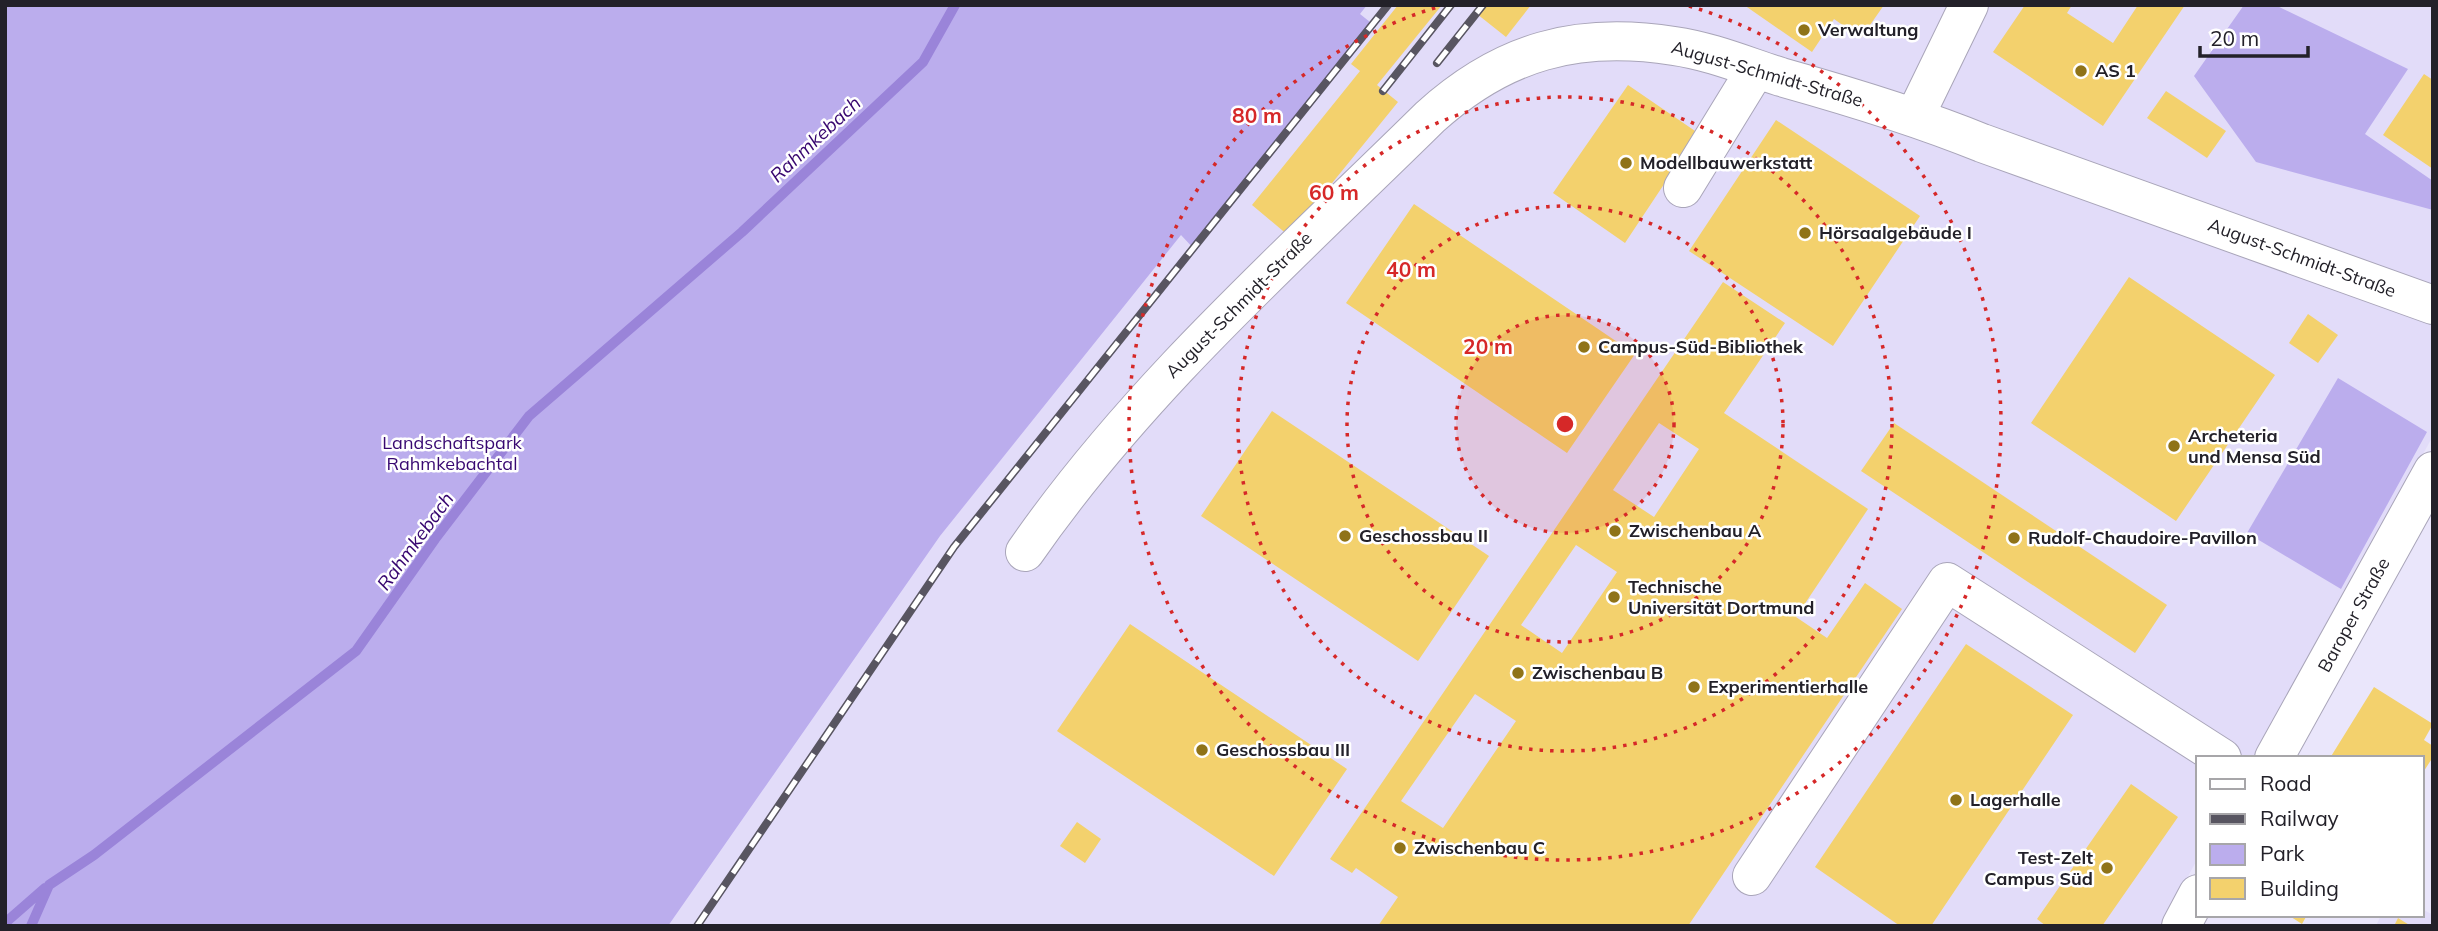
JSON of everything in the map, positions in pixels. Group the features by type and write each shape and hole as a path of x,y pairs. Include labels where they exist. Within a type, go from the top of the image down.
{"street":[{"path":"1915,116 1969,5"},
{"name":"August-Schmidt-Straße","path":"1025,552 1052,512 1168,374 1456,94 1530,53 1587,41 1619,40 1676,46 1915,116 1982,143 2433,305"},
{"path":"1683,188 1756,69"},
{"name":"Baroper Straße","path":"2275,756 2433,471"},
{"path":"1752,876 1947,583 2219,756"},
{"path":"2181,926 2196,898"}],"shaded area":[{"name":"Technische Universität Dortmund","path":"1349,5 2433,5 2433,436 2255,756 2196,756 2196,862 2161,926 626,926"},
{"path":"2424,910 2433,915 2433,926 2376,926 2380,917 2424,917"}],"green space":[{"name":"Landschaftspark Rahmkebachtal","path":"5,5 1367,5 1360,14 1375,26 1195,250 1181,235 940,536 668,926 5,926"},
{"path":"2244,5 2275,5 2408,69 2365,134 2433,181 2433,210 2256,162 2194,76"},
{"path":"2338,378 2427,432 2341,589 2247,533"}],"building":[{"path":"1398,5 1442,5 1377,85 1398,102 1289,236 1252,205 1360,71 1351,64"},
{"path":"1484,5 1531,5 1506,37 1477,14"},
{"name":"Verwaltung","path":"1744,5 1884,5 1861,38 1834,19 1812,52"},
{"name":"AS 1","path":"2025,5 2072,5 2067,13 2113,43 2138,5 2185,5 2103,126 1993,52"},
{"path":"2424,74 2433,80 2433,169 2383,135"},
{"name":"Modellbauwerkstatt","path":"1628,85 1698,133 1625,243 1553,193"},
{"path":"2166,91 2226,131 2207,158 2147,118"},
{"name":"Hörsaalgebäude I","path":"1776,120 1920,216 1833,346 1689,251"},
{"path":"1414,204 1635,354 1567,453 1346,303"},
{"path":"2129,277 2275,375 2176,521 2031,423"},
{"name":"Experimentierhalle","path":"1723,282 1785,323 1724,413 1868,509 1796,617 1827,638 1865,583 1902,609 1688,926 1378,926 1398,897 1356,868 1352,873 1330,859","holes":["1659,423 1699,449 1654,517 1613,490","1576,545 1617,572 1562,653 1521,625","1475,694 1516,721 1443,828 1401,801"]},
{"path":"2308,314 2338,335 2318,363 2289,343"},
{"name":"Geschossbau II","path":"1272,411 1489,556 1418,661 1201,516"},
{"name":"Rudolf-Chaudoire-Pavillon","path":"1894,423 2167,605 2135,653 1861,471"},
{"name":"Geschossbau III","path":"1130,624 1347,769 1274,876 1057,731"},
{"name":"Lagerhalle","path":"1966,644 2073,715 1931,926 1900,926 1815,867"},
{"path":"2374,687 2433,724 2424,740 2433,746 2433,757 2424,771 2424,756 2331,756"},
{"name":"Test-Zelt Campus Süd","path":"2131,784 2178,817 2102,926 2046,926 2037,919"},
{"path":"1077,822 1101,839 1085,863 1060,846"},
{"path":"2291,917 2306,917 2302,924"},
{"path":"2398,918 2411,926 2394,926"}],"waterway":[{"name":"Rahmkebach","path":"31,926 49,885 94,855 356,651 435,539 529,416 742,232 923,62 955,5"},
{"path":"5,923 45,888"}],"railway":[{"path":"697,926 954,547 1388,5"},
{"path":"1383,91 1451,5"},
{"path":"1437,63 1483,5"}],"place":[{"name":"Verwaltung","path":"1804,30"},
{"name":"AS 1","path":"2081,71"},
{"name":"Modellbauwerkstatt","path":"1626,163"},
{"name":"Hörsaalgebäude I","path":"1805,233"},
{"name":"Campus-Süd-Bibliothek","path":"1584,347"},
{"name":"Archeteria und Mensa Süd","path":"2174,446"},
{"name":"Zwischenbau A","path":"1615,531"},
{"name":"Geschossbau II","path":"1345,536"},
{"name":"Rudolf-Chaudoire-Pavillon","path":"2014,538"},
{"name":"Technische Universität Dortmund","path":"1614,597"},
{"name":"Zwischenbau B","path":"1518,673"},
{"name":"Experimentierhalle","path":"1694,687"},
{"name":"Geschossbau III","path":"1202,750"},
{"name":"Lagerhalle","path":"1956,800"},
{"name":"Zwischenbau C","path":"1400,848"},
{"name":"Test-Zelt Campus Süd","path":"2107,868"}]}
